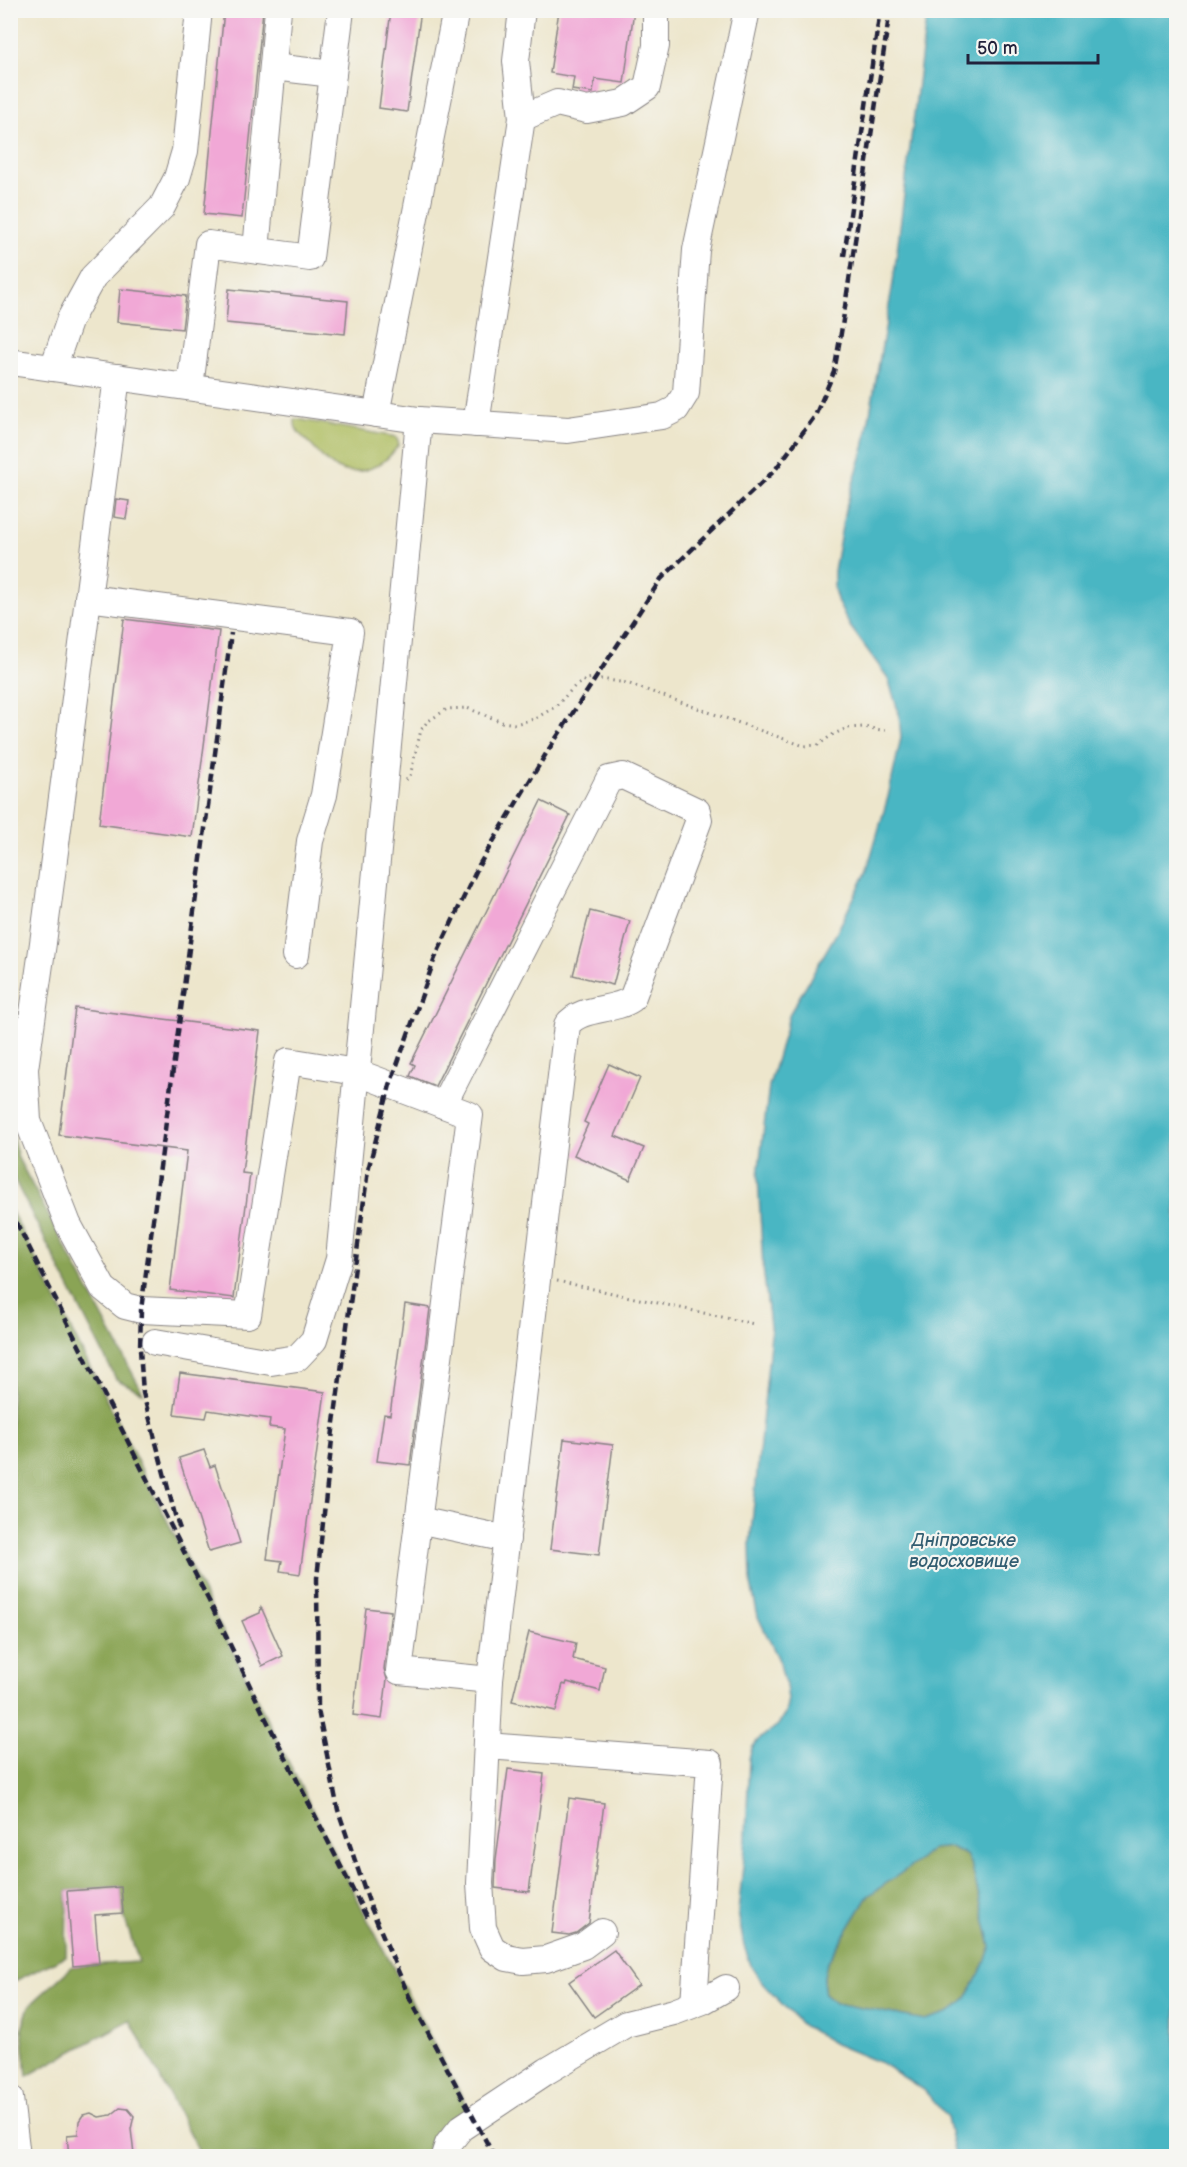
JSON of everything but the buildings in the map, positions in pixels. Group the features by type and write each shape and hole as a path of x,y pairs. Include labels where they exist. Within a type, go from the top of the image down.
{"street":[{"path":"53,368 70,319 93,276 162,207 177,178 185,151 199,10"},
{"path":"256,250 278,10"},
{"path":"190,387 208,244 310,258 341,10"},
{"path":"376,414 456,10"},
{"path":"476,424 522,118 516,61 522,10"},
{"path":"522,118 557,103 587,110 623,103 647,87 656,46 656,10"},
{"path":"10,362 419,420 568,430 663,416 676,409 686,393 696,250 747,10"},
{"path":"273,68 333,74"},
{"path":"117,377 25,1069 28,1121 68,1224 103,1288 125,1306 141,1310 248,1316 288,1061 356,1072 470,1115 399,1671 490,1680"},
{"path":"155,1342 271,1362 297,1358 314,1340 325,1308 339,1259 419,420"},
{"path":"88,598 350,632 324,795 310,841 296,955"},
{"path":"444,1105 609,779 623,776 697,811 699,820 632,999 624,1004 572,1018 567,1025 490,1680 480,1883 483,1928 492,1948 507,1958 523,1961 546,1959 583,1946 602,1932"},
{"path":"418,1520 507,1539"},
{"path":"487,1746 710,1763 694,2004"},
{"path":"444,2157 448,2144 461,2128 547,2071 626,2024 674,2012 726,1988"},
{"path":"10,2098 17,2157"}],"path":[{"path":"383,789 400,786 410,776 421,730 426,722 447,709 467,708 502,722 515,724 534,719 555,707 575,686 594,678 627,683 804,746 818,745 847,728 863,727 888,731"},
{"path":"537,1277 754,1324"},
{"path":"10,1999 12,2001 10,2011"}],"green space":[{"path":"295,420 396,437 399,444 387,459 379,464 361,471 342,470 333,466 301,436 296,427"},
{"path":"10,1126 18,1158 143,1393 116,1379 11,1173"},
{"path":"11,1210 368,1920 474,2119 450,2121 438,2156 201,2156 130,2020 27,2076 22,2029 29,2006 73,1966 139,1962 123,1913 121,1887 67,1891 66,1956 11,1983"},
{"path":"951,1847 966,1855 972,1867 991,1946 983,1967 966,1998 950,2012 925,2020 835,2003 825,1995 823,1981 827,1963 868,1896 932,1849"}],"water":[{"name":"Дніпровське водосховище","path":"927,11 1176,11 1176,2156 955,2156 947,2117 924,2090 883,2064 835,2044 802,2025 763,1984 752,1968 744,1946 738,1912 746,1839 749,1759 752,1748 758,1740 778,1725 785,1714 788,1699 778,1658 758,1617 751,1584 750,1543 771,1334 763,1267 758,1176 769,1086 790,1013 836,934 866,873 888,797 901,738 899,714 888,678 850,626 838,603 834,589 834,571 845,510 864,448 893,283","holes":["951,1847 966,1855 972,1867 991,1946 983,1967 966,1998 950,2012 925,2020 835,2003 825,1995 823,1981 827,1963 868,1896 932,1849"]}],"railway":[{"path":"844,256 880,10"},
{"path":"411,2001 371,1908 338,1810 318,1710 317,1578 333,1430 368,1170 390,1085 435,958 479,865 547,752 661,579 775,470 815,416 834,372 890,10"},
{"path":"180,1529 143,1393 140,1349 141,1310 231,633"},
{"path":"10,1210 367,1918"},
{"path":"408,1995 494,2156"}]}
